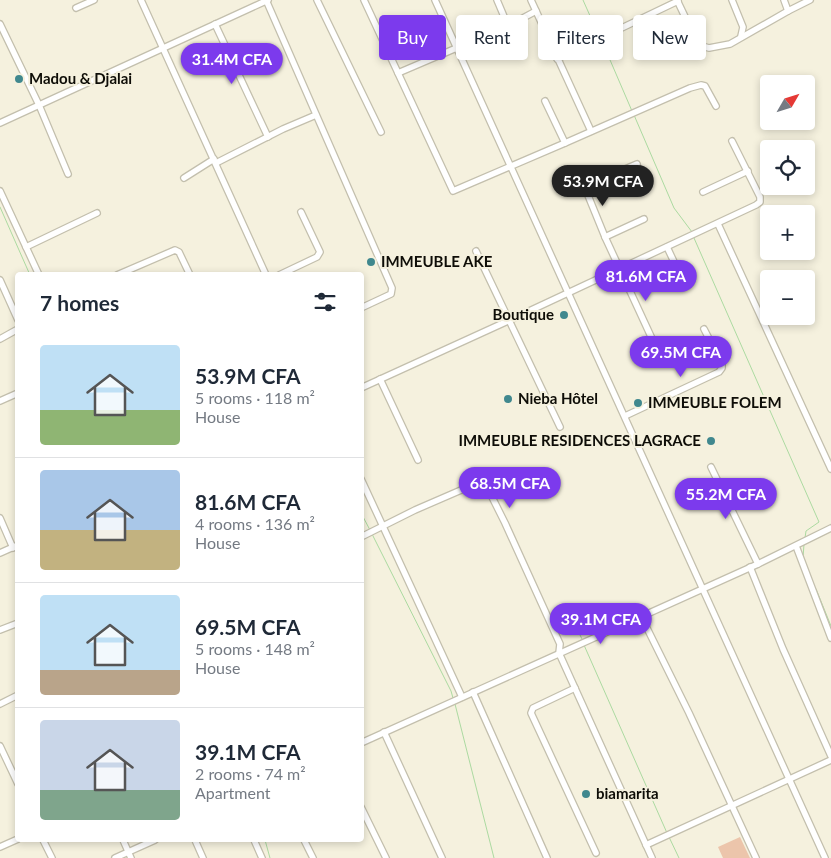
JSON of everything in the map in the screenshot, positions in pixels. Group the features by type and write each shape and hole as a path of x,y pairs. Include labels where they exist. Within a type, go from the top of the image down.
{"street":[{"path":"76,8 94,0"},
{"path":"141,0 265,272"},
{"path":"0,123 267,0 392,288 391,294 364,307"},
{"path":"317,0 381,132"},
{"path":"364,0 452,191 690,88 701,85 705,86 716,106"},
{"path":"435,0 456,44"},
{"path":"497,0 502,15"},
{"path":"531,0 538,16"},
{"path":"623,27 678,0 697,42 708,48 730,44 741,36 810,0"},
{"path":"732,0 743,27 741,36"},
{"path":"784,0 788,11"},
{"path":"528,15 536,11"},
{"path":"0,24 39,105 68,174"},
{"path":"215,24 268,137"},
{"path":"398,73 456,49"},
{"path":"463,60 825,858"},
{"path":"557,60 590,131"},
{"path":"544,101 565,143"},
{"path":"184,178 215,161 316,116"},
{"path":"364,387 620,270 760,202 760,197 732,140"},
{"path":"637,164 584,188 604,237 654,343"},
{"path":"703,192 748,171"},
{"path":"0,191 38,272"},
{"path":"285,272 317,256 320,252 301,212"},
{"path":"26,247 97,213"},
{"path":"604,237 644,219"},
{"path":"718,224 831,469"},
{"path":"667,248 682,279"},
{"path":"127,272 175,250 179,252 189,272"},
{"path":"476,251 560,427"},
{"path":"0,280 15,313"},
{"path":"625,416 719,372 722,364 704,329"},
{"path":"0,339 15,331"},
{"path":"380,379 418,460"},
{"path":"0,400 15,394"},
{"path":"711,467 758,564"},
{"path":"364,536 415,510 475,484 488,489 505,522 560,644 559,653 652,858"},
{"path":"364,485 462,698"},
{"path":"0,518 15,546 0,553"},
{"path":"364,742 758,564 831,528"},
{"path":"796,546 831,638"},
{"path":"750,567 783,649 831,756"},
{"path":"641,616 756,858"},
{"path":"0,630 15,624"},
{"path":"575,688 533,708 531,713 596,853"},
{"path":"473,692 547,858"},
{"path":"0,704 15,697"},
{"path":"384,732 442,858"},
{"path":"0,746 15,778"},
{"path":"646,845 831,760"},
{"path":"364,813 386,858"},
{"path":"0,847 15,840"},
{"path":"44,842 52,858"},
{"path":"124,842 130,855"},
{"path":"115,858 130,855 152,842"},
{"path":"196,842 203,858"},
{"path":"255,842 262,858"},
{"path":"305,842 313,858"}],"shaded area":[{"path":"740,837 750,858 723,858 718,847"}],"waterway":[{"path":"583,0 590,15"},
{"path":"610,60 632,111"},
{"path":"634,115 674,208 692,232"},
{"path":"0,207 29,272"},
{"path":"694,238 819,522 806,531 805,538"},
{"path":"364,519 370,530"},
{"path":"372,534 453,698"},
{"path":"803,558 804,544"},
{"path":"816,589 831,626"},
{"path":"579,633 583,641"},
{"path":"584,645 667,833"},
{"path":"455,704 494,858"},
{"path":"669,837 679,858"},
{"path":"266,842 270,858"}],"place":[{"name":"Madou & Djalai","path":"19,79"},
{"name":"IMMEUBLE AKE","path":"371,262"},
{"name":"Boutique","path":"564,315"},
{"name":"Nieba Hôtel","path":"508,399"},
{"name":"IMMEUBLE FOLEM","path":"638,403"},
{"name":"IMMEUBLE RESIDENCES LAGRACE","path":"711,441"},
{"name":"biamarita","path":"586,794"}]}
